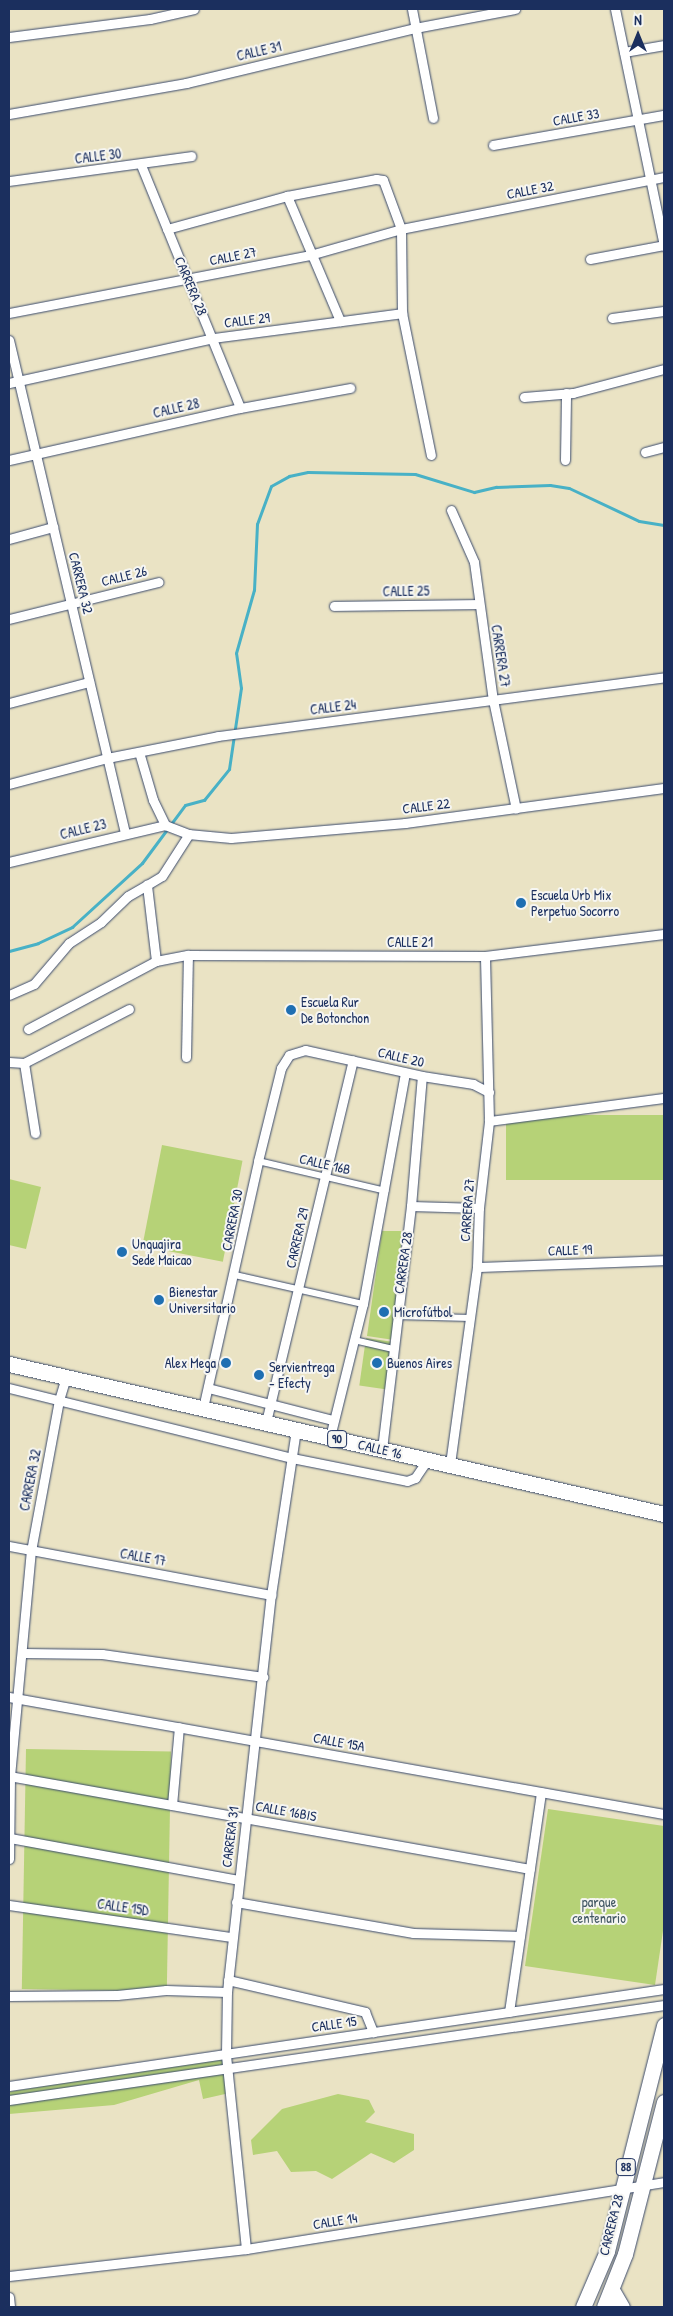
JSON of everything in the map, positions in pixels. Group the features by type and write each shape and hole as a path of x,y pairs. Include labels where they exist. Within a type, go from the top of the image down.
{"highway":[{"name":"CALLE 16","path":"9,1364 664,1514"},
{"name":"CARRERA 28","path":"583,2307 607,2251 620,2189 664,2025"},
{"name":"CARRERA 28","path":"604,2307 612,2290 645,2185 664,2102"},
{"path":"612,2290 622,2307"}],"street":[{"path":"149,9 150,18"},
{"path":"9,36 150,18 194,9"},
{"path":"412,9 433,118"},
{"name":"CALLE 31","path":"9,114 186,83 415,28 515,9"},
{"path":"590,259 664,246 639,120 614,9"},
{"path":"624,52 664,45"},
{"name":"CALLE 33","path":"493,145 664,115"},
{"name":"CALLE 30","path":"9,181 141,165 191,156"},
{"name":"CARRERA 28","path":"141,165 240,408"},
{"name":"CALLE 32","path":"401,229 664,177"},
{"path":"167,229 287,196 376,179 383,180 401,229 402,313 431,455"},
{"path":"287,196 310,255 340,322"},
{"name":"CALLE 27","path":"9,313 310,255 401,229"},
{"path":"612,318 664,311"},
{"name":"CALLE 29","path":"9,383 212,338 402,313"},
{"name":"CARRERA 32","path":"9,340 52,527 73,603 89,682 125,833"},
{"path":"524,397 566,393 664,368"},
{"name":"CALLE 28","path":"9,460 240,408 350,388"},
{"path":"565,460 566,393"},
{"path":"645,452 664,447"},
{"name":"CARRERA 27","path":"451,510 474,562 478,604 494,700 516,809"},
{"path":"9,539 52,527"},
{"name":"CALLE 26","path":"9,619 158,582"},
{"name":"CALLE 25","path":"334,606 478,604"},
{"name":"CALLE 24","path":"9,784 108,758 218,736 664,677"},
{"path":"9,703 89,682"},
{"path":"139,752 153,800 165,825"},
{"name":"CALLE 22","path":"165,825 189,834 231,838 405,823 664,788"},
{"name":"CALLE 23","path":"9,862 165,825"},
{"path":"9,995 34,984 69,943 101,922 128,896 162,876 189,834"},
{"path":"147,886 156,961"},
{"name":"CALLE 21","path":"28,1029 156,961 188,955 485,956 664,934"},
{"path":"186,1057 188,955"},
{"name":"CARRERA 27","path":"450,1464 477,1267 479,1208 489,1122 485,956"},
{"path":"9,1062 24,1063 129,1009"},
{"name":"CALLE 20","path":"305,1050 406,1073 473,1084 489,1092"},
{"name":"CARRERA 30","path":"204,1408 235,1275 258,1161 281,1068 289,1055 305,1050"},
{"name":"CARRERA 29","path":"266,1422 272,1406 353,1060"},
{"path":"24,1063 35,1133"},
{"name":"CARRERA 28","path":"330,1437 363,1304 386,1191 406,1073"},
{"name":"CARRERA 28","path":"382,1449 392,1349 411,1206 422,1076"},
{"path":"489,1122 664,1098"},
{"name":"CALLE 16B","path":"258,1161 386,1191"},
{"path":"411,1206 479,1208"},
{"name":"CALLE 19","path":"477,1267 664,1260"},
{"path":"235,1275 363,1304"},
{"path":"396,1316 470,1318"},
{"path":"354,1340 392,1349"},
{"name":"CARRERA 32","path":"9,1859 9,1776 13,1698 23,1653 31,1550 59,1400 66,1377"},
{"path":"9,1388 292,1458 407,1481 415,1478 428,1459"},
{"path":"208,1388 272,1406 333,1420"},
{"name":"CARRERA 31","path":"246,2249 226,2054 227,1992 271,1595 296,1429"},
{"name":"CALLE 17","path":"9,1546 271,1595"},
{"path":"23,1653 102,1654 263,1677"},
{"name":"CALLE 15A","path":"13,1698 664,1814"},
{"path":"172,1805 179,1727"},
{"name":"CALLE 16BIS","path":"9,1776 530,1869"},
{"path":"509,2012 541,1792"},
{"path":"10,1838 238,1880"},
{"path":"236,1902 413,1932 520,1936"},
{"name":"CALLE 15D","path":"9,1906 232,1937"},
{"path":"228,1980 365,2012 374,2032"},
{"name":"CALLE 15","path":"9,2086 664,1989"},
{"path":"9,1996 117,1995 166,1990 227,1992"},
{"name":"CALLE 15","path":"9,2100 664,2005"},
{"name":"CALLE 14","path":"9,2276 246,2249 664,2182"},
{"path":"9,2297 10,2307"}],"green space":[{"path":"506,1115 664,1115 664,1180 506,1180"},
{"path":"162,1145 242,1161 223,1262 142,1246"},
{"path":"9,1179 41,1187 26,1249 9,1245"},
{"path":"382,1231 401,1231 400,1289 394,1340 367,1336"},
{"name":"Buenos Aires","path":"366,1338 394,1342 387,1389 359,1386"},
{"path":"26,1749 171,1752 167,1991 22,1989"},
{"name":"parque centenario","path":"548,1809 664,1826 664,1924 655,1985 525,1966"},
{"path":"223,2059 234,2092 203,2099 199,2080 114,2105 9,2114 9,2092 182,2062"},
{"path":"338,2094 369,2100 375,2112 365,2122 414,2134 414,2150 394,2163 371,2153 332,2179 316,2171 291,2172 277,2151 253,2155 251,2140 282,2109"}],"waterway":[{"path":"9,951 38,943 72,927 142,863 185,805 204,800 229,769 241,688 236,653 254,590 257,524 271,486 289,476 308,472 415,474 474,492 496,487 550,485 569,488 639,521 664,525"}],"place":[{"name":"Escuela Urb Mix Perpetuo Socorro","path":"521,903"},
{"name":"Escuela Rur De Botonchon","path":"291,1010"},
{"name":"Unguajira Sede Maicao","path":"122,1252"},
{"name":"Bienestar Universitario","path":"159,1300"},
{"name":"Microfútbol","path":"384,1312"},
{"name":"Alex Mega","path":"226,1363"},
{"name":"Buenos Aires","path":"377,1363"},
{"name":"Servientrega - Efecty","path":"259,1375"}]}
